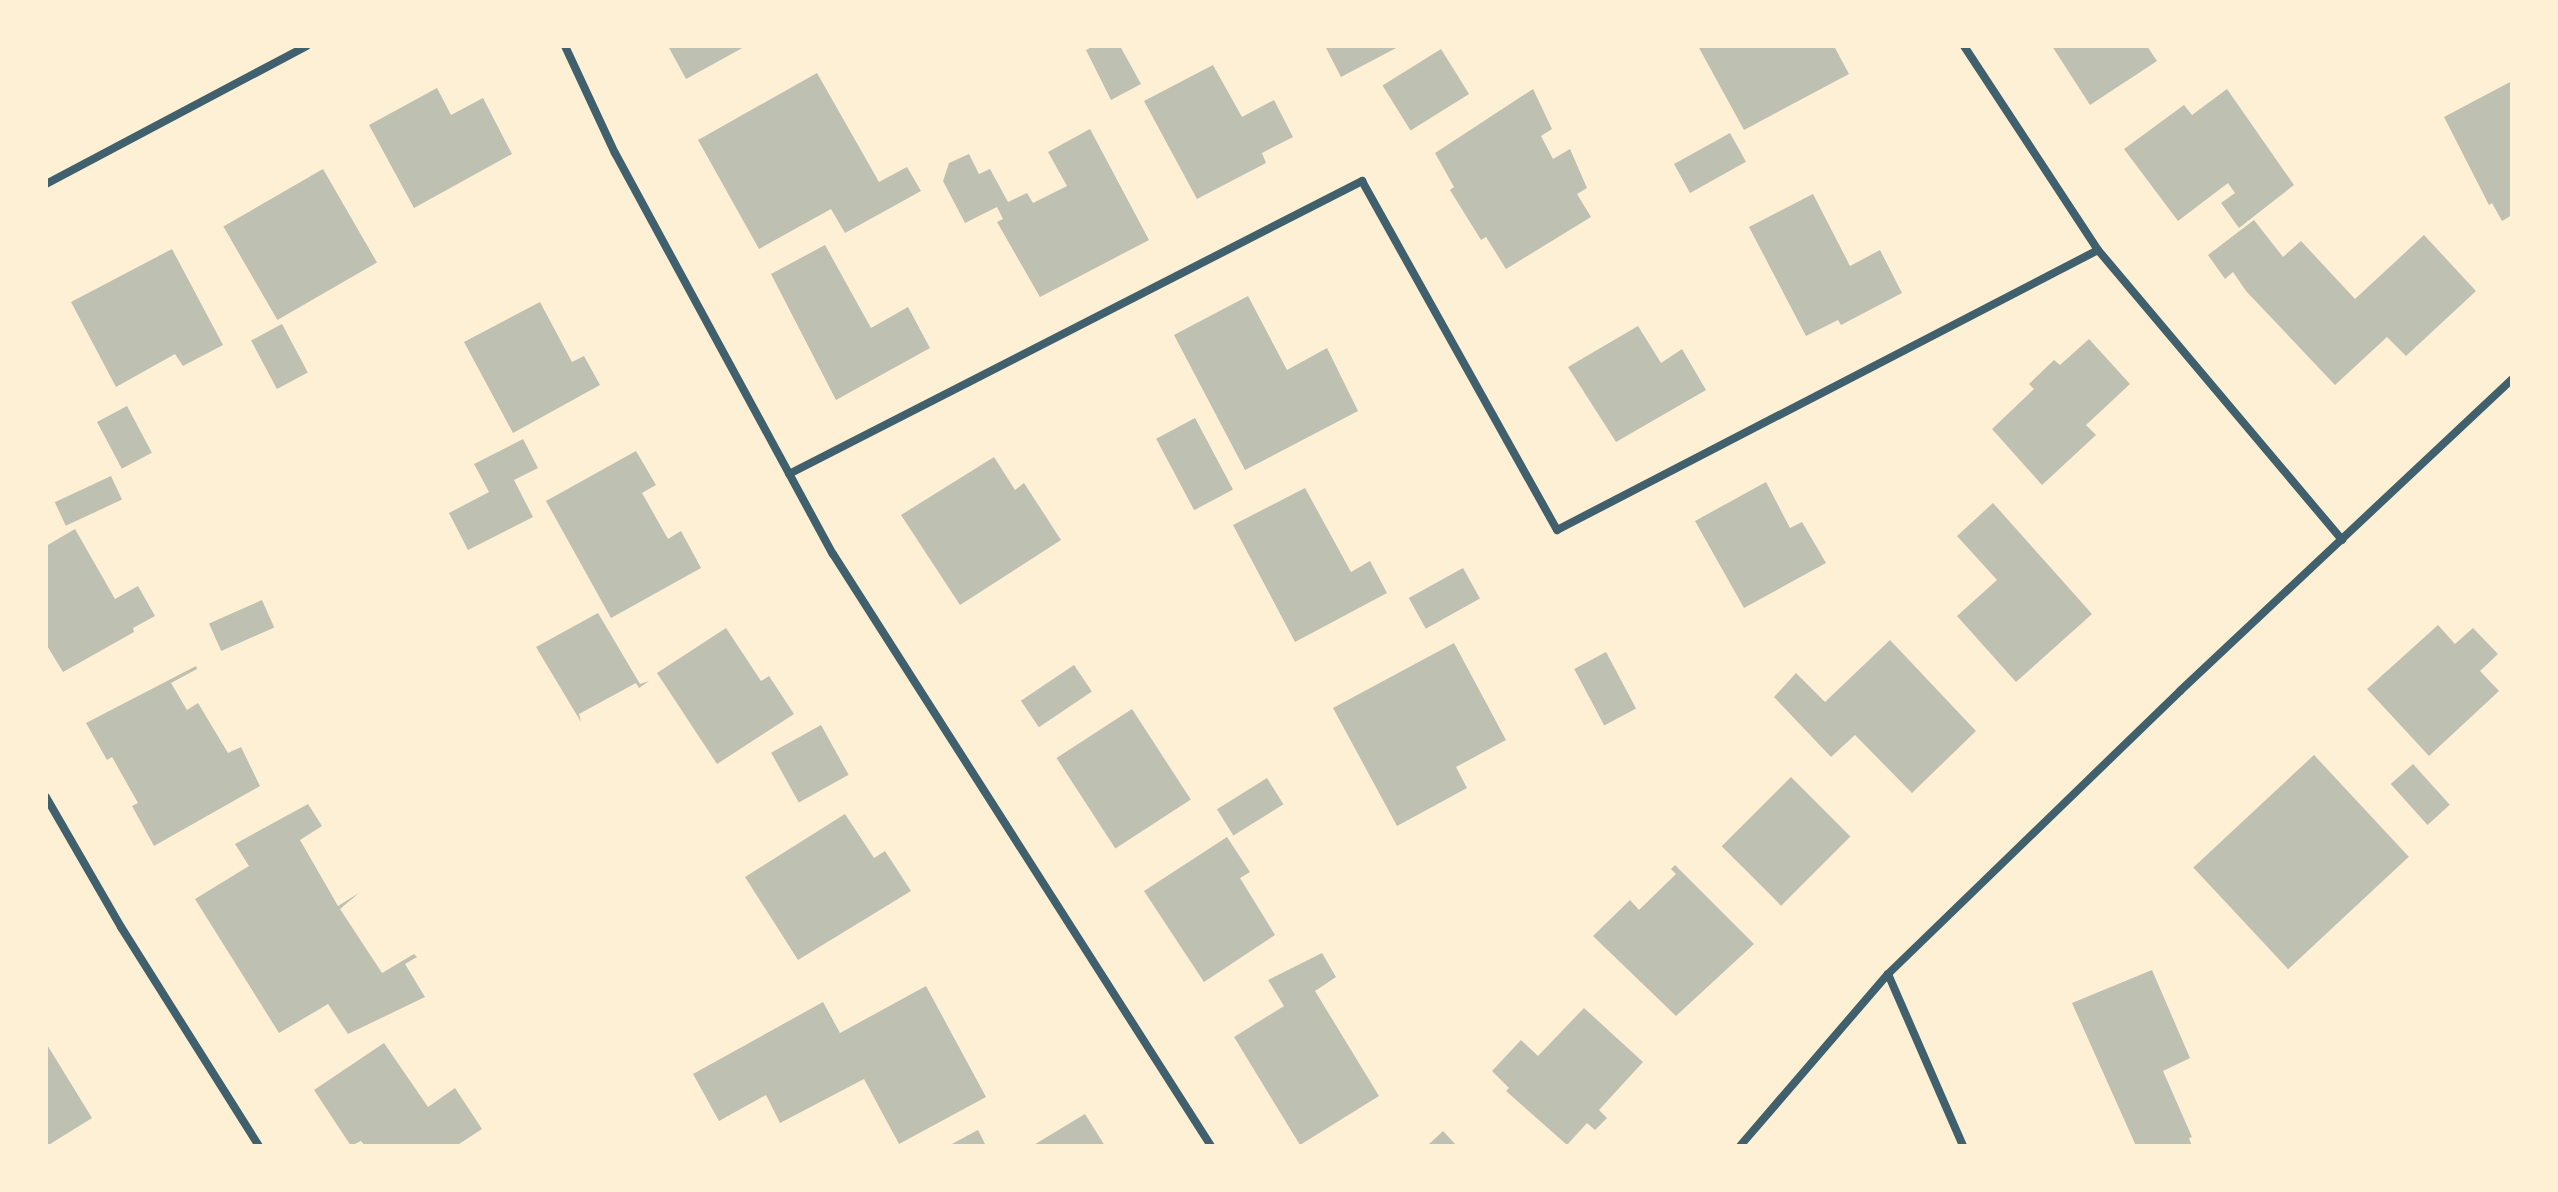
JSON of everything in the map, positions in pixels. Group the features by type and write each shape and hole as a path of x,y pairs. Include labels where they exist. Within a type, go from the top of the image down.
{"street":[{"path":"46,184 307,46"},
{"path":"565,46 615,153 833,554 1211,1146"},
{"path":"1964,46 2098,250 2342,540"},
{"path":"789,474 1362,181 1557,530 2098,250"},
{"path":"1740,1146 1888,974 2180,691 2512,379"},
{"path":"46,797 121,927 259,1146"},
{"path":"1888,974 1963,1146"}],"building":[{"path":"668,46 746,46 686,79"},
{"path":"1094,46 1120,46 1141,84 1111,100 1086,50"},
{"path":"1325,46 1400,46 1341,77"},
{"path":"1698,46 1834,46 1849,74 1744,130"},
{"path":"2052,46 2147,46 2157,61 2090,105"},
{"path":"1441,49 1469,94 1411,131 1382,86"},
{"path":"1213,65 1242,117 1274,100 1293,137 1262,153 1266,163 1197,199 1144,101"},
{"path":"817,73 879,182 907,167 921,191 845,233 831,209 759,249 698,140"},
{"path":"2512,81 2512,215 2502,221 2492,203 2489,205 2444,117"},
{"path":"437,88 451,115 483,98 512,154 414,208 369,125"},
{"path":"1533,89 1552,129 1541,136 1553,159 1570,149 1587,188 1577,194 1591,217 1506,269 1486,237 1481,240 1450,190 1454,187 1435,153"},
{"path":"2227,89 2294,185 2239,228 2221,203 2235,193 2228,183 2178,221 2124,149 2184,105 2192,115"},
{"path":"1090,129 1149,240 1040,297 997,222 1003,219 997,207 965,223 943,181 949,163 969,154 979,174 990,169 1008,202 1027,193 1033,203 1067,186 1048,152"},
{"path":"1730,133 1746,162 1690,193 1674,164"},
{"path":"323,169 377,263 277,320 223,227"},
{"path":"1813,194 1850,266 1880,250 1902,293 1841,325 1838,320 1806,336 1749,227"},
{"path":"2254,220 2283,257 2301,241 2355,299 2424,235 2476,291 2406,356 2387,337 2335,385 2246,291 2233,272 2225,279 2208,255"},
{"path":"825,245 871,328 908,307 930,348 836,400 771,274"},
{"path":"172,249 223,345 183,366 175,354 116,387 71,302"},
{"path":"1248,296 1287,370 1327,348 1358,411 1245,470 1174,335"},
{"path":"540,302 572,362 584,356 600,385 513,433 464,342"},
{"path":"282,324 308,373 277,389 251,340"},
{"path":"1638,326 1661,363 1682,349 1706,390 1616,442 1568,367"},
{"path":"2089,339 2130,384 2086,425 2096,435 2042,485 1992,429 2034,389 2029,384 2054,360 2060,365"},
{"path":"127,406 152,453 122,469 97,422"},
{"path":"1195,418 1233,490 1194,510 1156,439"},
{"path":"523,439 538,468 514,480 533,517 468,550 449,513 489,492 474,464"},
{"path":"636,451 656,485 642,493 668,539 681,531 701,568 611,618 546,501"},
{"path":"994,457 1015,490 1024,483 1061,540 960,605 901,515"},
{"path":"111,476 122,500 66,526 55,502"},
{"path":"1766,482 1790,528 1802,522 1826,563 1744,608 1695,521"},
{"path":"1305,488 1351,572 1370,561 1387,593 1295,642 1233,525"},
{"path":"1993,503 2092,614 2016,682 1957,616 1997,580 1957,536"},
{"path":"75,529 115,599 138,586 155,616 133,628 134,632 63,672 46,644 46,546"},
{"path":"1463,568 1480,599 1426,629 1409,598"},
{"path":"262,600 274,627 221,651 209,624"},
{"path":"598,613 640,684 649,681 639,688 636,683 579,714 581,722 536,647"},
{"path":"2438,625 2455,644 2473,628 2498,654 2480,671 2499,691 2429,756 2367,689"},
{"path":"726,628 761,681 769,676 794,714 717,764 657,673"},
{"path":"1890,640 1976,731 1912,793 1855,735 1831,757 1774,697 1796,673 1825,702"},
{"path":"1454,643 1506,740 1456,767 1467,788 1397,826 1333,708"},
{"path":"1606,652 1636,709 1604,725 1574,669"},
{"path":"1074,665 1092,692 1039,727 1021,701"},
{"path":"196,666 197,669 171,683 187,710 198,703 228,753 241,747 260,786 154,846 132,806 138,803 112,757 107,760 86,723"},
{"path":"1132,709 1191,800 1115,849 1057,758"},
{"path":"821,725 849,775 799,802 771,753"},
{"path":"2314,755 2409,857 2288,969 2193,868"},
{"path":"2413,764 2450,805 2428,825 2391,784"},
{"path":"1791,777 1850,836 1781,906 1722,846"},
{"path":"1267,778 1283,804 1233,836 1217,809"},
{"path":"308,804 322,826 300,840 338,906 359,893 340,909 382,973 414,954 417,957 405,964 425,997 348,1034 328,1004 279,1033 195,899 249,866 235,844"},
{"path":"845,814 874,858 885,851 911,891 798,960 745,877"},
{"path":"1227,837 1250,872 1240,878 1275,935 1204,982 1144,891"},
{"path":"1675,865 1754,944 1676,1016 1593,936 1630,900 1639,910 1676,874 1671,869"},
{"path":"1322,953 1336,977 1315,991 1379,1096 1300,1145 1234,1037 1284,1006 1268,980"},
{"path":"2152,970 2190,1058 2163,1071 2192,1137 2189,1138 2192,1146 2136,1146 2072,1003"},
{"path":"926,986 986,1097 899,1144 864,1079 780,1123 766,1095 719,1121 693,1074 823,1002 840,1033"},
{"path":"1584,1008 1643,1062 1599,1110 1607,1118 1595,1130 1587,1123 1567,1145 1506,1091 1509,1088 1492,1071 1521,1040 1538,1056"},
{"path":"46,1043 92,1118 47,1146 46,1146"},
{"path":"384,1043 428,1107 455,1088 482,1129 456,1146 365,1146 361,1141 351,1146 314,1090"},
{"path":"1085,1114 1105,1146 1032,1146"},
{"path":"978,1130 986,1146 948,1146"},
{"path":"1443,1131 1457,1146 1427,1146"}]}
